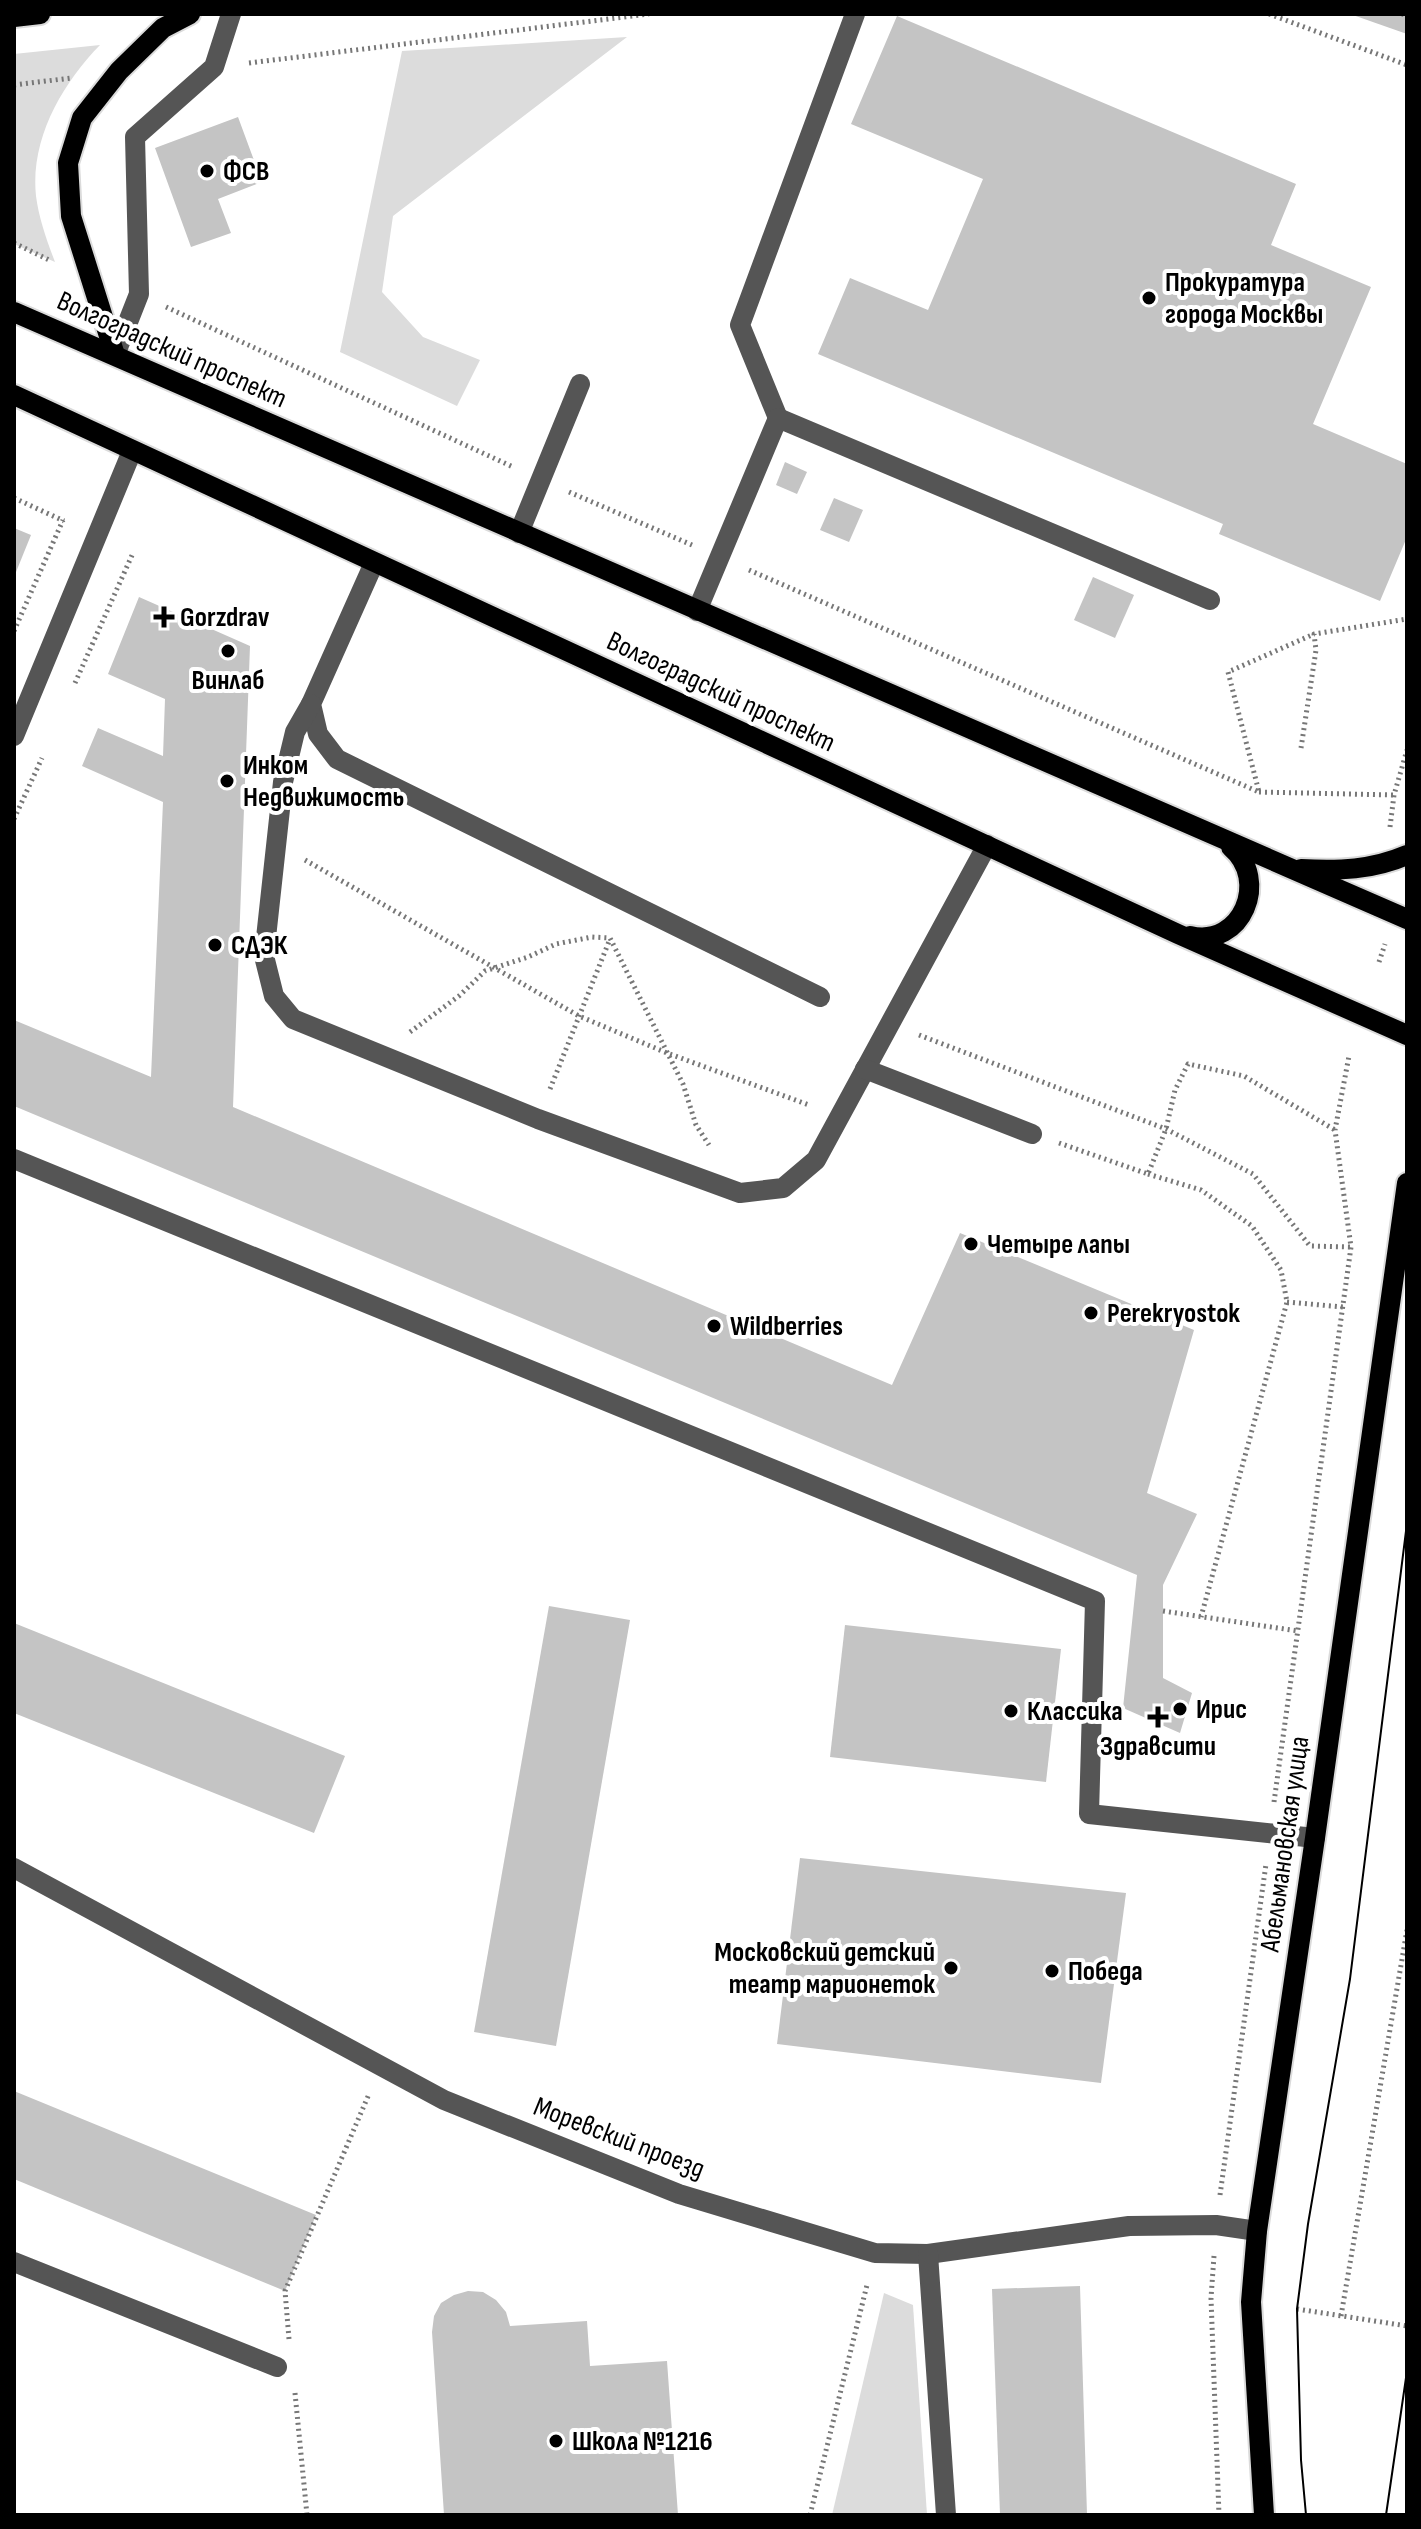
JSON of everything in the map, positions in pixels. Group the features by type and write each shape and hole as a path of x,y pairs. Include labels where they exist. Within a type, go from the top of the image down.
{"main road":[{"path":"14,17 40,14"},
{"path":"115,355 71,216 68,163 82,118 119,71 163,28 190,14"},
{"name":"Волгоградский проспект","path":"14,312 1407,919"},
{"name":"Волгоградский проспект","path":"14,395 1178,934 1407,1035"},
{"path":"1178,934 1196,938 1214,936 1236,921 1249,899 1250,880 1245,863 1234,849 1219,839"},
{"path":"1289,869 1342,871 1386,864 1407,855"},
{"name":"Абельмановская улица","path":"1264,2515 1251,2302 1257,2231 1407,1183"}],"street":[{"path":"115,355 139,294 135,137 214,67 231,14"},
{"path":"855,14 740,325 778,418 1210,600"},
{"path":"519,533 580,384"},
{"path":"697,611 778,418"},
{"path":"14,736 132,451"},
{"path":"374,563 311,704 295,732 283,782 264,956 274,996 293,1019 538,1119 740,1193 783,1188 816,1160 987,845"},
{"path":"311,704 318,734 337,759 820,997"},
{"path":"865,1069 1032,1134"},
{"path":"14,1159 1095,1601 1089,1814 1315,1838"},
{"name":"Моревский проезд","path":"14,1868 444,2100 679,2194 875,2253 928,2254 1129,2226 1216,2225 1257,2231"},
{"path":"928,2254 946,2515"},
{"path":"14,2262 277,2367"}],"path":[{"path":"214,67 649,14"},
{"path":"1269,14 1407,65"},
{"path":"14,85 119,71"},
{"path":"14,498 70,524"},
{"path":"14,631 63,520"},
{"path":"1301,748 1316,650 1314,634 1407,619"},
{"path":"1389,833 1394,795 1407,750"},
{"path":"1259,792 1394,795"},
{"path":"276,844 579,1016 667,1053 839,1116"},
{"path":"538,1119 623,900"},
{"path":"357,1045 407,1034 459,996 485,971 556,944 592,937 610,938"},
{"path":"610,938 683,1084 696,1125 740,1193"},
{"path":"1379,962 1387,938"},
{"path":"890,1023 1166,1129 1253,1174 1310,1246 1351,1247"},
{"path":"1148,1174 1166,1129 1175,1090 1188,1064 1244,1076 1335,1130 1349,1056"},
{"path":"1032,1134 1201,1190 1252,1226 1281,1270 1287,1302 1201,1617"},
{"path":"1287,1302 1343,1307"},
{"path":"1163,1611 1298,1631"},
{"path":"1341,2316 1407,1930"},
{"path":"290,2345 285,2291 382,2066"},
{"path":"810,2515 875,2253"},
{"path":"1297,2309 1407,2326"},
{"path":"295,2392 307,2515"}],"shaded area":[{"path":"627,37 393,216 382,292 423,337 480,360 457,406 340,352 402,51"},
{"path":"100,45 61,95 38,154 36,196 55,262 14,244 14,54"},
{"path":"884,2293 913,2305 927,2515 832,2515"}],"building":[{"path":"1350,14 1407,14 1407,34"},
{"name":"Прокуратура города Москвы","path":"897,16 1296,184 1271,245 1371,287 1313,424 1407,464 1407,537 1380,601 1219,534 1223,524 818,354 850,278 928,310 983,179 851,124"},
{"path":"238,117 262,182 218,199 231,233 191,247 155,148"},
{"path":"785,462 807,472 797,494 776,485"},
{"path":"834,498 863,510 849,542 820,530"},
{"path":"14,528 31,535 14,577"},
{"path":"1093,577 1134,595 1115,638 1074,620"},
{"path":"139,597 250,646 233,1107 892,1385 960,1233 1194,1330 1147,1493 1197,1514 1163,1585 1163,1678 1192,1693 1180,1733 1123,1708 1137,1575 14,1106 14,1020 151,1077 163,802 82,766 98,728 163,756 165,699 108,674"},
{"path":"549,1606 630,1620 556,2046 474,2032"},
{"path":"14,1623 345,1756 314,1833 14,1713"},
{"path":"845,1625 1061,1649 1046,1782 830,1757"},
{"name":"Московский детский театр марионеток","path":"800,1858 1126,1893 1101,2083 777,2044"},
{"path":"14,2091 316,2215 285,2291 14,2179"},
{"path":"1080,2286 1087,2515 1000,2515 992,2289"},
{"name":"Школа №1216","path":"468,2291 483,2292 496,2300 506,2312 510,2326 587,2321 590,2366 667,2361 678,2515 444,2515 432,2332 434,2316 441,2303"}],"tram line":[{"path":"1306,2515 1301,2460 1297,2309 1308,2224 1350,1979 1407,1523"},
{"path":"1386,2515 1407,2371"}],"place":[{"name":"ФСВ","path":"207,171"},
{"name":"Прокуратура города Москвы","path":"1149,298"},
{"name":"Gorzdrav","path":"164,617"},
{"name":"Винлаб","path":"228,651"},
{"name":"Инком Недвижимость","path":"227,781"},
{"name":"СДЭК","path":"215,945"},
{"name":"Четыре лапы","path":"971,1244"},
{"name":"Perekryostok","path":"1091,1313"},
{"name":"Wildberries","path":"714,1326"},
{"name":"Ирис","path":"1180,1709"},
{"name":"Классика","path":"1011,1711"},
{"name":"Здравсити","path":"1158,1717"},
{"name":"Московский детский театр марионеток","path":"951,1968"},
{"name":"Победа","path":"1052,1971"},
{"name":"Школа №1216","path":"556,2441"}]}
